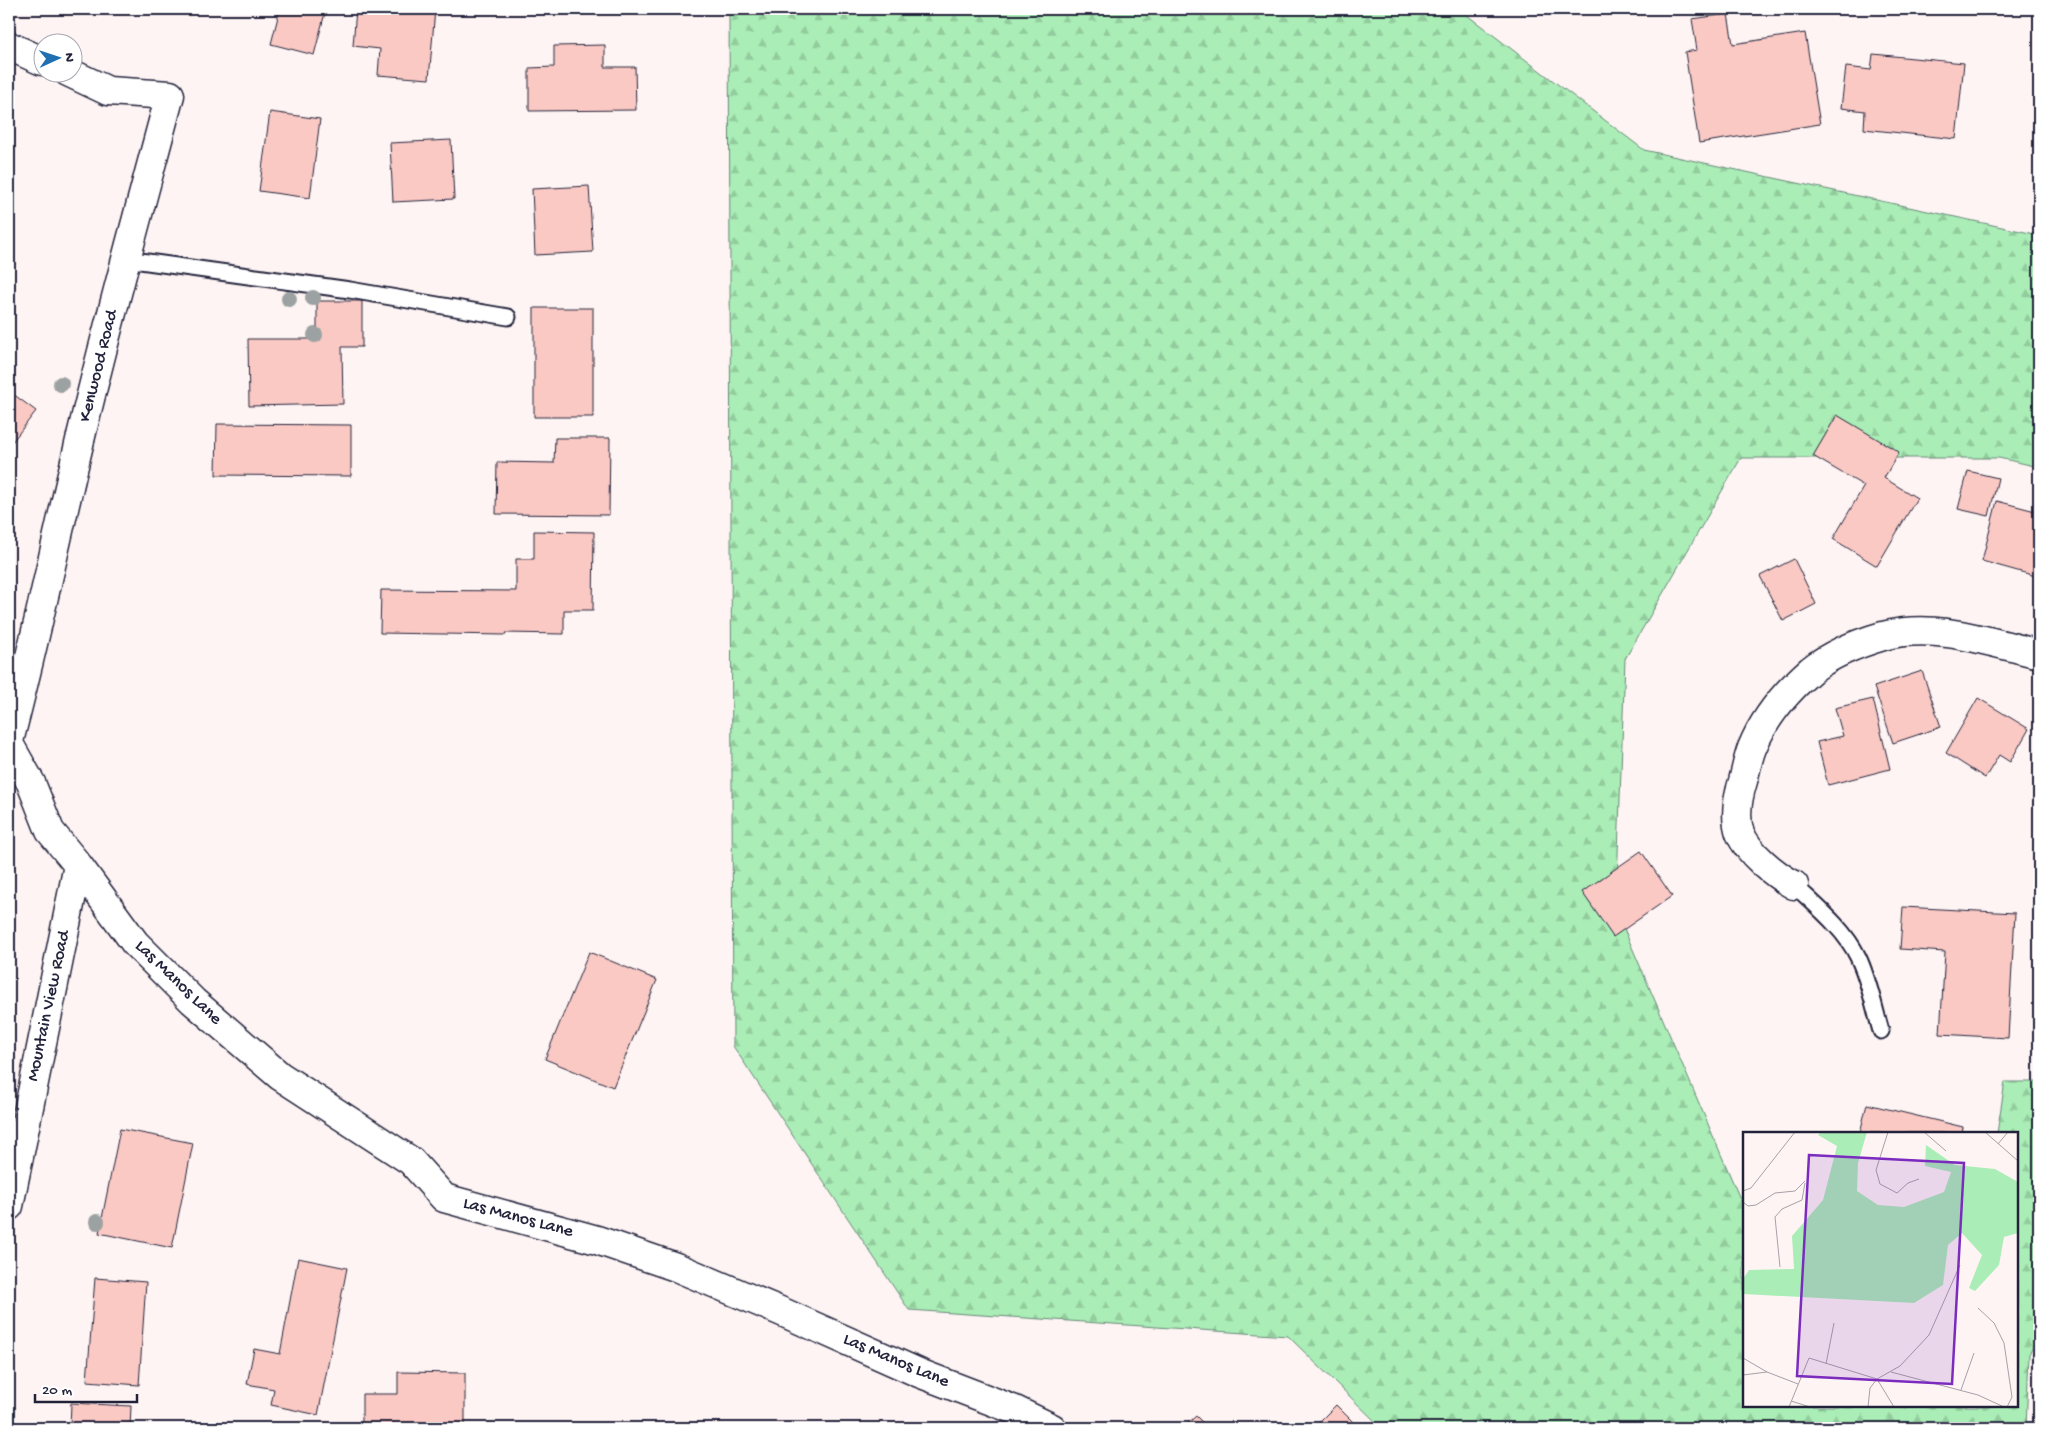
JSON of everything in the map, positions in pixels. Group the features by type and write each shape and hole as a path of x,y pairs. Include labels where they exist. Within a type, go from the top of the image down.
{"street":[{"path":"9,46 32,56"},
{"name":"Kenwood Road","path":"9,742 27,674 82,432 170,95 108,91 82,79"},
{"path":"1794,884 1784,880 1749,849 1740,831 1736,812 1752,748 1784,696 1806,675 1847,649 1884,636 1904,633 1943,632 2039,654"},
{"name":"Las Manos Lane","path":"9,742 31,783 50,831 78,865 136,943 193,1001 280,1076 411,1162 444,1198 597,1240 676,1267 919,1373 1015,1410 1052,1428"},
{"name":"Mountain View Road","path":"9,1206 78,865"}],"lane":[{"path":"126,259 286,280 508,317"},
{"path":"1794,884 1840,930 1857,956 1865,974 1881,1031"}],"green space":[{"path":"729,9 1459,9 1644,150 2039,235 2039,467 1999,458 1741,458 1625,659 1616,910 1743,1206 1743,1407 2018,1407 2018,1132 1997,1132 2005,1082 2039,1082 2039,1337 2029,1354 2026,1428 1382,1428 1288,1336 909,1310 733,1046"}],"building":[{"path":"280,9 326,9 314,55 271,44"},
{"path":"356,9 435,9 429,79 378,75 380,49 353,46"},
{"path":"1728,14 1733,44 1805,33 1820,124 1699,143 1685,52 1697,50 1692,19"},
{"path":"605,45 605,67 635,67 636,110 529,111 529,68 554,67 554,46"},
{"path":"1873,54 1964,63 1956,139 1864,129 1865,111 1841,108 1846,67 1871,70"},
{"path":"270,112 320,119 310,198 259,191"},
{"path":"451,140 454,199 393,202 390,143"},
{"path":"589,186 593,252 535,255 532,189"},
{"path":"317,301 362,301 362,347 342,347 343,404 249,406 248,339 317,339"},
{"path":"534,308 593,308 593,417 534,417"},
{"path":"9,391 36,411 9,446"},
{"path":"1837,415 1899,452 1884,478 1917,498 1877,566 1833,539 1864,486 1813,456"},
{"path":"217,424 351,425 351,476 216,475"},
{"path":"555,438 610,438 609,515 496,514 497,462 554,463"},
{"path":"1968,471 1998,478 1989,516 1958,509"},
{"path":"1997,501 2039,512 2039,577 1982,561"},
{"path":"534,531 594,532 593,610 564,610 564,634 380,633 381,590 516,591 516,559 534,559"},
{"path":"1794,559 1816,604 1783,621 1760,576"},
{"path":"1922,671 1941,727 1893,743 1874,687"},
{"path":"1978,698 2029,729 2010,762 1999,755 1985,778 1946,753"},
{"path":"1873,699 1890,769 1828,785 1817,742 1843,736 1835,708"},
{"path":"1641,851 1672,896 1613,937 1582,892"},
{"path":"1903,907 2015,913 2008,1038 1940,1034 1945,952 1900,949"},
{"path":"589,952 657,980 613,1087 545,1059"},
{"path":"1867,1104 1963,1127 1962,1132 1860,1132"},
{"path":"120,1129 193,1143 172,1248 99,1233"},
{"path":"298,1258 347,1268 318,1415 271,1405 274,1389 247,1384 254,1349 280,1354"},
{"path":"95,1278 146,1282 139,1385 87,1381"},
{"path":"398,1372 465,1373 465,1428 362,1428 362,1394 398,1394"},
{"path":"71,1403 131,1406 130,1428 70,1428"},
{"path":"1336,1405 1359,1428 1313,1428"},
{"path":"1196,1416 1208,1428 1183,1428"}]}
